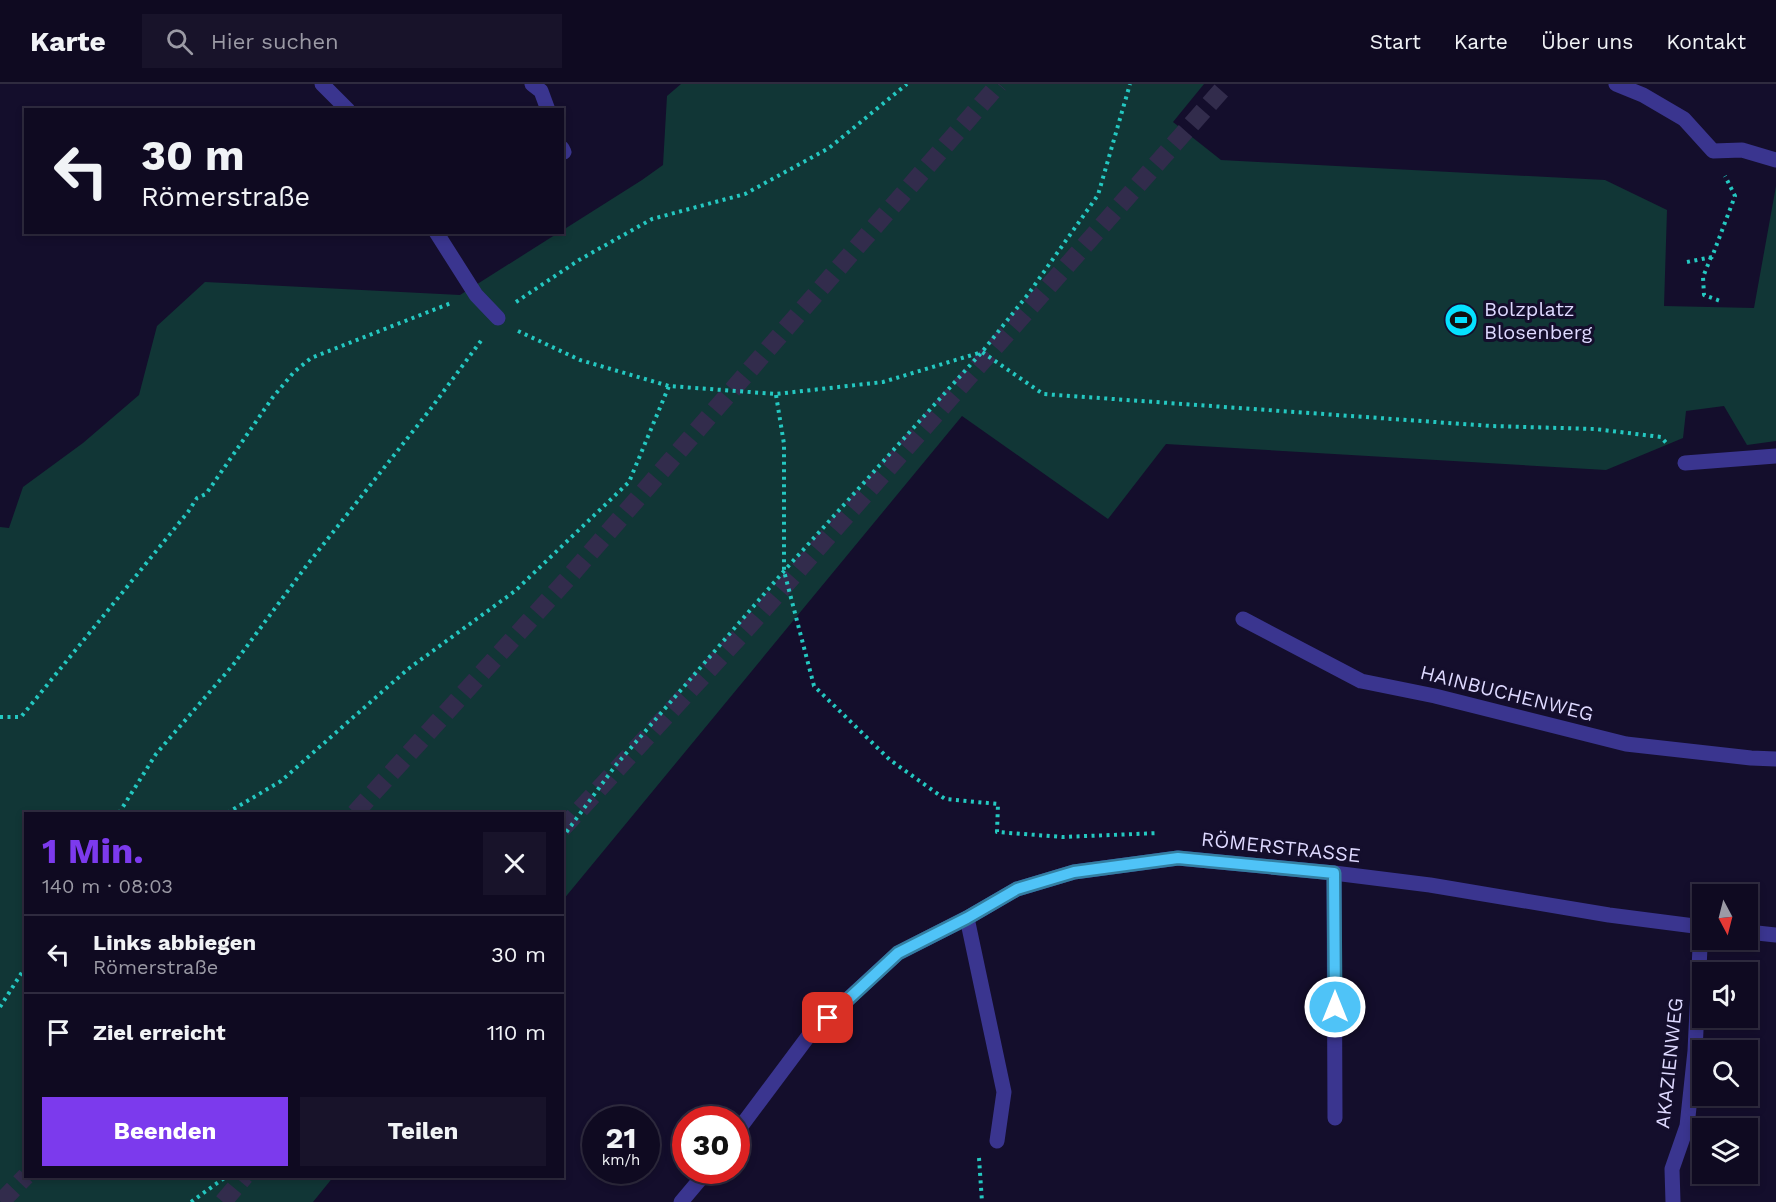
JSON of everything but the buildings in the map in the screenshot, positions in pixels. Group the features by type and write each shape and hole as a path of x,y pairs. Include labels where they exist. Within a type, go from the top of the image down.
{"street":[{"path":"322,84 346,108"},
{"path":"532,84 542,91 547,108"},
{"path":"1616,84 1643,95 1684,119 1713,151 1742,150 1776,160"},
{"path":"437,234 476,295 498,318"},
{"path":"1685,463 1776,456"},
{"name":"HAINBUCHENWEG","path":"1243,619 1361,681 1435,696 1626,744 1776,759"},
{"name":"RÖMERSTRASSE","path":"750,1114 810,1034 898,953 967,918 1017,889 1074,872 1178,858 1430,885 1609,915 1692,926"},
{"path":"1334,873 1335,1118"},
{"path":"967,918 1004,1092 997,1141"},
{"path":"1758,933 1776,935"},
{"name":"AKAZIENWEG","path":"1673,1202 1672,1168 1687,1126 1694,1061 1701,950"},
{"path":"681,1202 696,1184"}],"path":[{"path":"120,812 156,754 232,665 429,411 498,318 513,304 579,260 652,219 745,194 829,148 907,84"},
{"path":"564,835 616,765 784,571 982,352 1029,293 1098,195 1131,84"},
{"path":"1713,151 1735,196 1703,277 1704,295 1723,302"},
{"path":"1687,262 1712,256"},
{"path":"0,717 21,717 197,498 206,494 273,397 294,372 311,358 440,306 476,295"},
{"path":"498,318 511,328 580,360 669,386 776,394 882,382 982,352"},
{"path":"982,352 1043,394 1491,426 1595,429 1661,437 1685,463"},
{"path":"229,812 281,781 408,669 514,591 629,482 669,386"},
{"path":"776,394 784,444 784,571 814,686 890,760 945,799 998,804 997,832 1063,837 1172,833 1178,858"},
{"path":"0,1007 24,969"},
{"path":"982,1202 979,1154 997,1141"},
{"path":"191,1202 224,1178"}],"green space":[{"path":"681,84 1204,84 1173,122 1221,160 1605,180 1667,210 1664,306 1754,308 1776,186 1776,441 1747,445 1724,406 1686,411 1683,438 1606,470 1166,444 1108,519 962,416 564,899 564,812 24,812 24,1178 332,1178 313,1202 0,1202 0,527 9,528 23,487 83,443 139,395 157,326 205,282 460,295 556,234 564,234 564,229 663,165 667,96"}],"tunnel":[{"path":"356,812 570,576 999,84"},
{"path":"564,827 750,625 1227,84"},
{"path":"1,1202 24,1178"},
{"path":"223,1202 243,1178"}],"place":[{"name":"Bolzplatz Blosenberg","path":"1461,320"}],"route":[{"path":"828,1018 898,953 967,918 1017,889 1074,872 1178,858 1334,873 1335,1007"}]}
